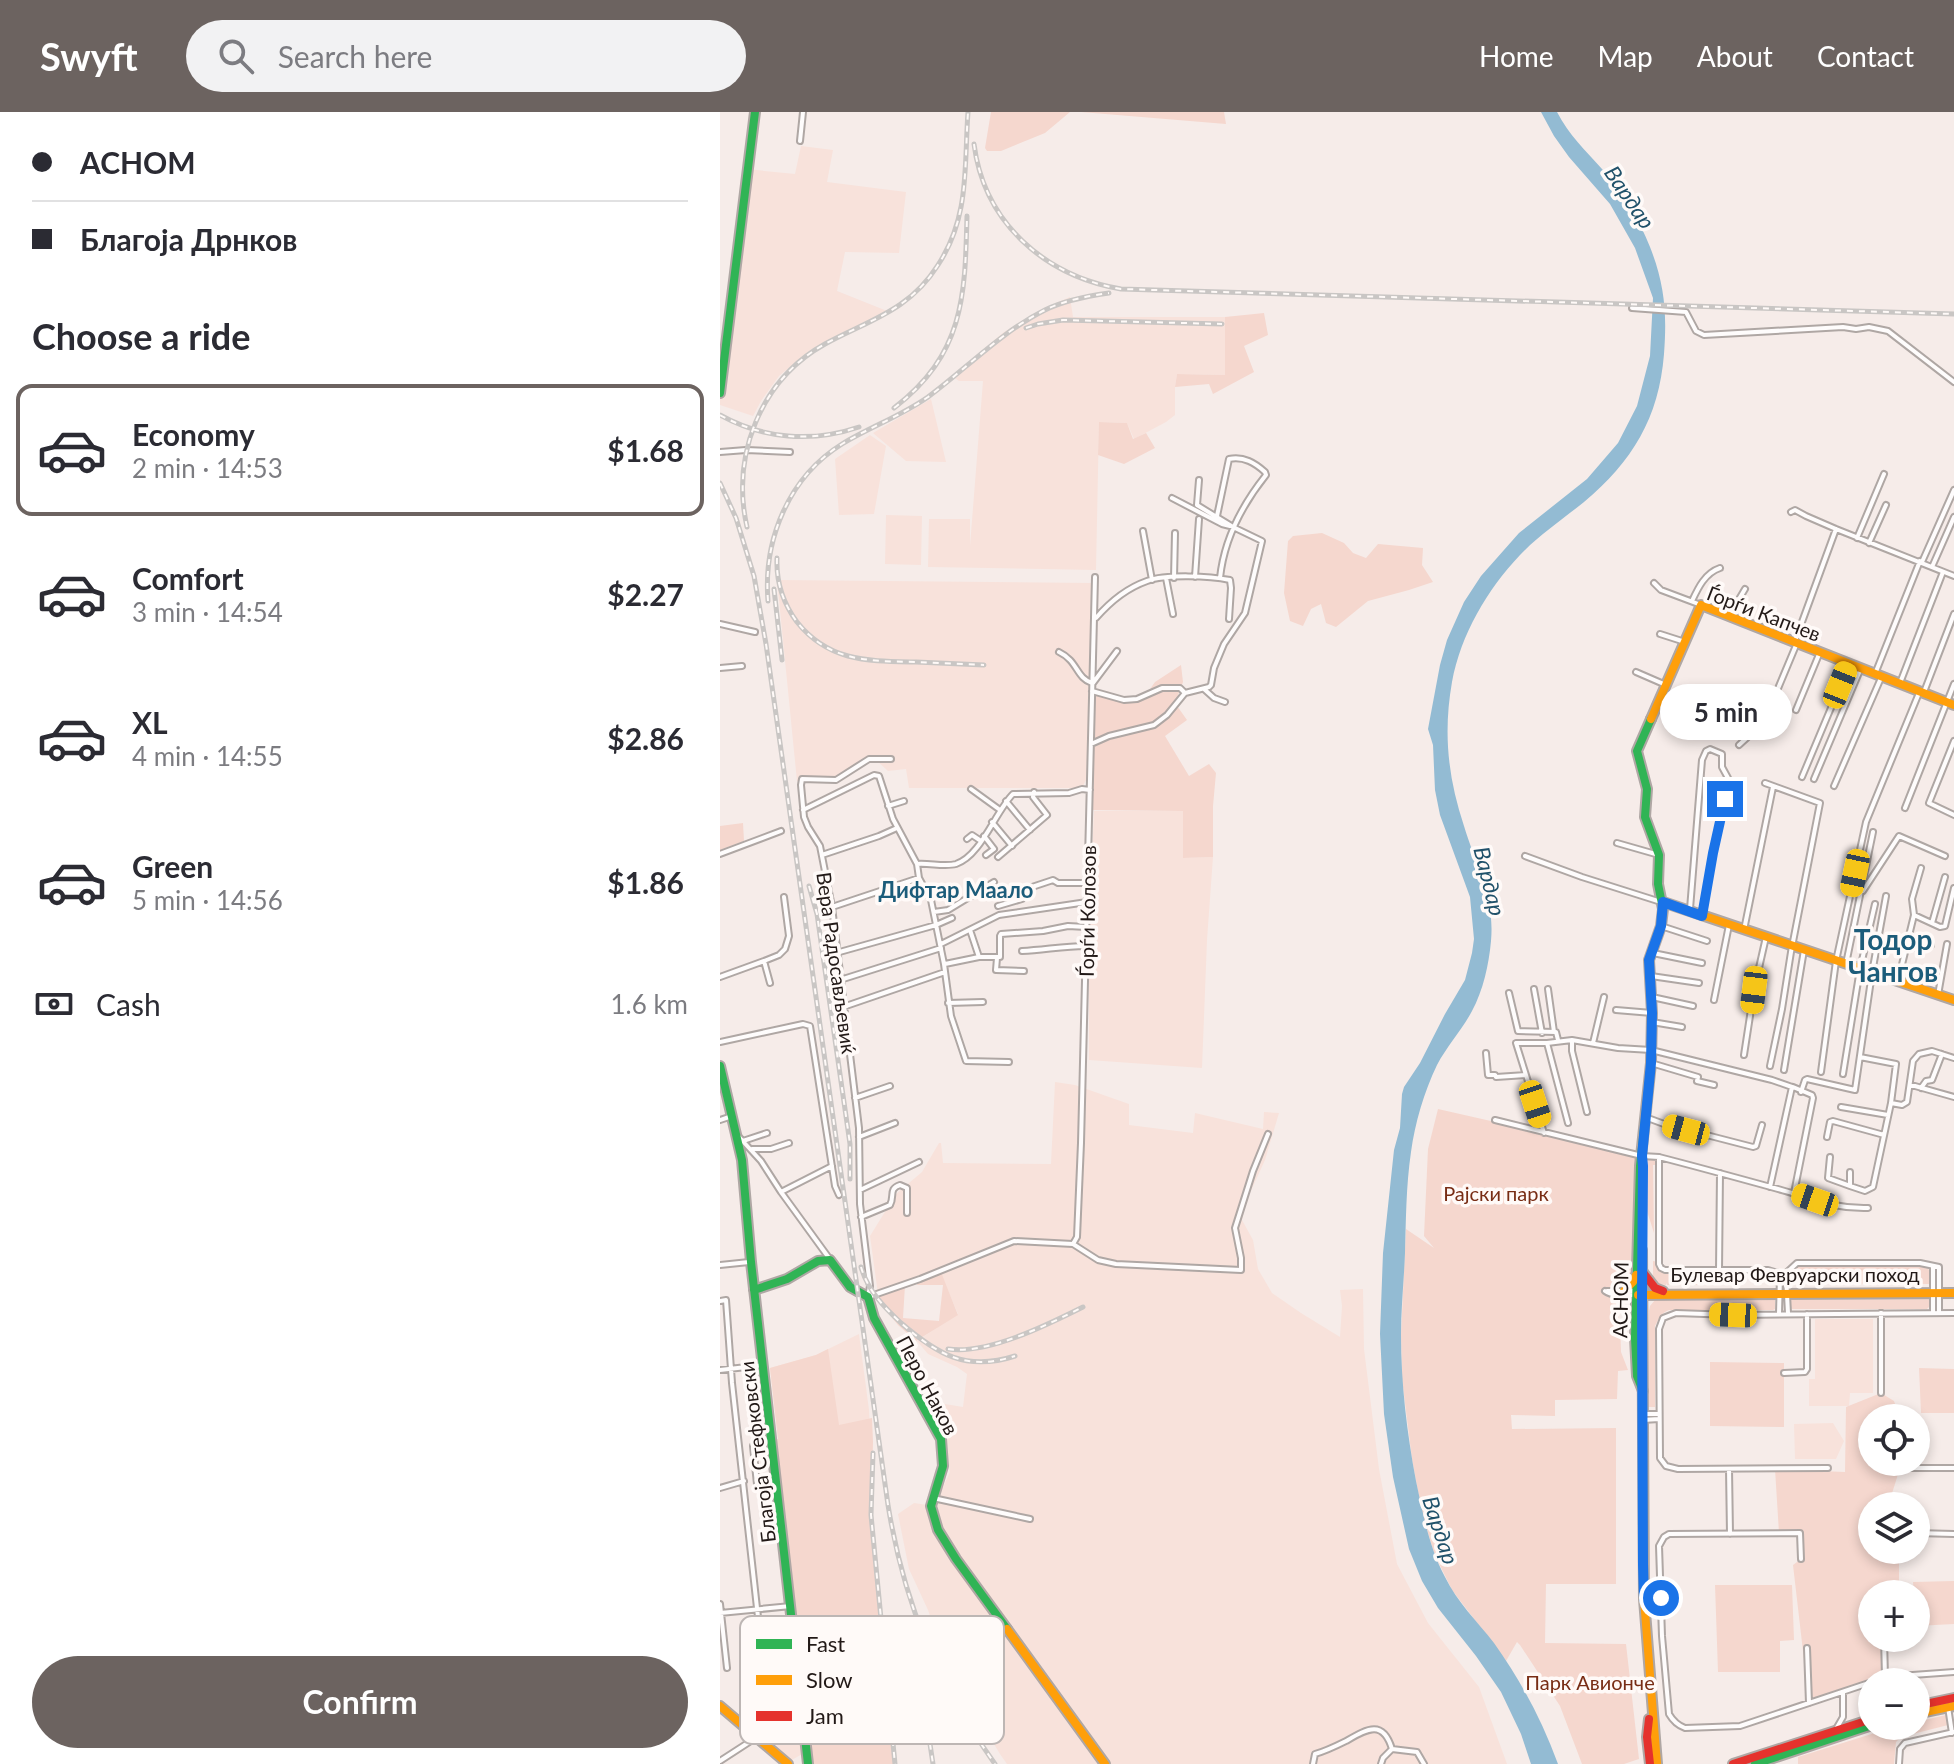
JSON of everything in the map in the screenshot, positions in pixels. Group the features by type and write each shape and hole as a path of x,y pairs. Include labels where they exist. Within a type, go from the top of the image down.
{"street":[{"path":"720,393 755,112"},
{"path":"800,141 803,112"},
{"path":"1632,308 1682,310 1696,331 1704,335 1843,327 1888,331 1954,382"},
{"path":"720,452 790,452"},
{"path":"1217,516 1229,460 1236,458 1257,464 1266,475 1233,527 1223,555 1220,578"},
{"path":"1857,538 1884,474"},
{"path":"1091,744 1162,721 1185,693 1211,685 1224,644 1245,613 1262,541 1197,505 1199,480"},
{"path":"1834,786 1921,562 1954,490"},
{"path":"1172,498 1233,527"},
{"path":"1869,543 1886,505"},
{"path":"1791,512 1795,510 1810,519 1954,576"},
{"path":"1932,567 1954,517"},
{"path":"1195,577 1199,519"},
{"path":"1739,745 1764,722 1836,529"},
{"path":"1143,531 1152,580"},
{"path":"1174,578 1175,533"},
{"path":"1702,963 1650,952 1661,926 1663,902 1658,884 1659,855 1645,817 1647,789 1637,751 1685,642 1701,583 1712,571 1720,568"},
{"path":"1900,683 1943,572"},
{"name":"Ѓорѓи Колозов","path":"1073,1244 1077,1237 1079,1187 1095,577"},
{"path":"1094,620 1106,607 1152,580 1195,577 1231,581 1229,619"},
{"path":"1166,578 1173,614"},
{"name":"Ѓорѓи Капчев","path":"1654,583 1661,590 1950,704"},
{"path":"1729,616 1745,589"},
{"path":"1094,600 1106,607"},
{"path":"1821,1072 1836,961 1866,822 1954,614"},
{"path":"720,624 755,632"},
{"path":"1660,634 1685,642"},
{"path":"1092,686 1117,651"},
{"path":"1059,652 1070,658 1084,680 1092,686 1124,700 1137,699 1162,688 1180,688 1185,693"},
{"path":"1796,710 1820,652"},
{"path":"1802,777 1849,664"},
{"path":"720,668 742,666"},
{"path":"1814,779 1861,668"},
{"path":"1636,672 1666,685"},
{"path":"1905,808 1950,704 1954,684"},
{"path":"1204,689 1225,702"},
{"path":"1954,741 1929,803 1954,815"},
{"path":"1690,912 1702,760 1710,749 1722,754 1722,767 1728,778 1702,916"},
{"name":"Вера Радосављевиќ","path":"868,1297 870,1286 861,1217 859,1137 832,907 820,846 806,823 801,785 802,779 836,780 869,759 891,759"},
{"path":"803,810 875,775 880,778 897,828 917,864 919,878 931,900 944,964 948,1003 966,1061 1009,1062"},
{"path":"1728,778 1736,775"},
{"path":"1765,783 1820,803 1770,1066"},
{"path":"1744,930 1774,786"},
{"path":"971,789 1000,810"},
{"path":"917,864 956,864 973,852 1013,794 1090,790"},
{"path":"998,857 1047,815 1033,797 1034,792"},
{"path":"888,806 904,801"},
{"path":"1006,801 1030,830"},
{"path":"992,822 1012,846"},
{"path":"822,855 897,828"},
{"path":"720,854 781,831"},
{"path":"1846,964 1873,832"},
{"path":"967,839 972,835 982,838 994,849 986,855"},
{"path":"1862,893 1899,836 1945,856"},
{"path":"1617,843 1659,855"},
{"path":"1525,856 1954,1000"},
{"path":"1898,981 1914,915 1912,899 1921,868"},
{"path":"1932,923 1945,877"},
{"path":"832,907 919,878"},
{"path":"998,906 1022,899 1023,890 1053,880 1058,883 1087,883"},
{"path":"934,912 948,910 994,882"},
{"path":"1914,915 1940,927 1945,926 1954,889"},
{"path":"1801,1092 1807,1079 1855,1090 1886,896"},
{"path":"720,977 779,955 787,946 789,936 784,897"},
{"path":"840,980 941,946 999,915 1087,902"},
{"path":"1843,1074 1860,969 1875,904"},
{"path":"836,953 952,918"},
{"path":"1714,1000 1729,925"},
{"path":"944,964 979,957 997,958 1002,955 1001,934 1068,926 1086,927"},
{"path":"1661,926 1707,941"},
{"path":"970,930 979,957"},
{"path":"1744,1055 1766,937"},
{"path":"1938,995 1947,944"},
{"path":"1905,946 1916,948 1931,945"},
{"path":"1022,951 1085,946"},
{"path":"1784,1070 1804,950"},
{"name":"АСНОМ","path":"1650,952 1651,1063 1640,1166 1636,1364 1643,1391 1644,1602 1658,1764"},
{"path":"1946,957 1954,959"},
{"path":"997,958 996,970 1024,971"},
{"path":"764,961 770,983"},
{"path":"843,1007 945,972"},
{"path":"1651,976 1699,983"},
{"path":"1534,989 1542,1033"},
{"path":"1548,989 1554,1032 1559,1041"},
{"path":"1509,993 1518,1031 1554,1032"},
{"path":"1593,1043 1604,997"},
{"path":"1650,997 1693,1006"},
{"path":"948,1003 983,1002"},
{"path":"1616,1010 1682,1027"},
{"path":"720,1042 803,1024 810,1026 839,1195"},
{"path":"1572,1040 1587,1112"},
{"path":"1544,1133 1516,1043 1572,1040 1651,1050 1772,1080 1812,1095 1794,1193"},
{"path":"1547,1043 1568,1123"},
{"path":"1891,1103 1907,1103 1913,1061 1919,1054 1929,1051 1954,1058"},
{"path":"1486,1053 1488,1075 1526,1075"},
{"path":"1921,1088 1926,1081 1932,1080 1942,1054"},
{"path":"1830,1157 1828,1178 1865,1191 1873,1187 1896,1064 1860,1057"},
{"path":"1651,1063 1714,1085"},
{"name":"Благоја Стефковски","path":"720,1066 740,1138 754,1290 792,1616"},
{"path":"855,1098 890,1086"},
{"path":"1909,1086 1954,1097"},
{"path":"1770,1187 1792,1090"},
{"path":"1841,1107 1888,1115"},
{"path":"720,1120 732,1116"},
{"path":"1645,1117 1753,1147 1762,1125"},
{"path":"1495,1120 1642,1156 1659,1157 1832,1206 1868,1208"},
{"path":"1827,1137 1830,1122 1833,1121 1884,1135"},
{"path":"859,1137 895,1123"},
{"path":"740,1138 767,1133"},
{"path":"868,1297 1014,1241 1073,1244 1106,1262 1241,1270 1235,1228 1268,1134"},
{"path":"740,1138 752,1149 830,1260"},
{"path":"752,1149 771,1149 789,1143"},
{"path":"1659,1157 1661,1268 1768,1270 1786,1275"},
{"path":"860,1190 919,1162"},
{"path":"781,1192 832,1166"},
{"path":"1850,1172 1850,1186"},
{"path":"1719,1270 1720,1173"},
{"path":"861,1217 890,1205 892,1190 900,1185 907,1188 907,1213"},
{"path":"754,1290 789,1278 818,1261 830,1260"},
{"name":"Перо Наков","path":"830,1260 850,1289 868,1297 874,1318 941,1439 944,1468 933,1498"},
{"path":"720,1265 751,1262"},
{"path":"1779,1313 1786,1275 1797,1263 1920,1263 1939,1267 1933,1313"},
{"path":"1933,1267 1939,1313"},
{"path":"1639,1272 1659,1292 1639,1315 1624,1293 1639,1272"},
{"path":"1777,1272 1788,1313"},
{"name":"Булевар Февруарски поход","path":"1639,1293 1954,1291"},
{"path":"1624,1293 1639,1293"},
{"path":"723,1300 758,1616"},
{"path":"1828,1468 1678,1469 1666,1466 1660,1458 1659,1417 1659,1329 1663,1318 1676,1313 1954,1313"},
{"path":"1881,1313 1881,1393"},
{"path":"1784,1373 1805,1372 1807,1369 1807,1314"},
{"path":"720,1370 764,1365"},
{"path":"1643,1417 1659,1417"},
{"path":"753,1446 757,1484"},
{"path":"1930,1468 1954,1468"},
{"path":"1729,1469 1730,1534"},
{"path":"720,1488 744,1481"},
{"path":"997,1616 959,1563 932,1517 933,1498 1030,1519"},
{"path":"1801,1559 1800,1533 1669,1534 1664,1537 1659,1546 1669,1714 1677,1725 1685,1728 1740,1726 1858,1687"},
{"path":"1930,1533 1954,1534"},
{"path":"1644,1602 1661,1598"},
{"path":"1644,1602 1662,1605"},
{"path":"720,1604 727,1668"},
{"path":"720,1613 791,1606"},
{"path":"1004,1625 1105,1764"},
{"path":"1807,1648 1809,1703"},
{"path":"1930,1674 1954,1672"},
{"path":"1835,1730 1843,1717 1843,1693"},
{"path":"1930,1703 1954,1698"},
{"name":"АСНОМ","path":"1649,1762 1647,1737 1651,1705"},
{"path":"720,1706 740,1723"},
{"path":"1899,1764 1900,1749 1905,1743 1953,1732 1951,1706 1930,1711"},
{"path":"1843,1717 1853,1724"},
{"path":"1733,1764 1858,1723"},
{"path":"1313,1764 1315,1754 1367,1729 1381,1730 1389,1738 1392,1749"},
{"path":"1755,1764 1858,1730"},
{"path":"720,1761 746,1744"},
{"path":"765,1744 788,1764"},
{"path":"1381,1764 1392,1749"},
{"path":"1392,1749 1417,1752 1424,1764"}],"shaded area":[{"path":"801,146 833,150 827,182 906,192 899,253 845,252 837,291 887,311 812,349 779,376 753,416 720,405 746,169 795,174"},
{"path":"1070,297 1073,317 1225,317 1225,375 1177,374 1175,415 1134,439 1127,423 1099,422 1096,570 928,567 929,519 970,519 970,546 983,381 959,381 952,376 1004,332"},
{"path":"931,399 946,462 906,461 873,433"},
{"path":"870,435 886,446 874,514 839,515 835,459"},
{"path":"886,515 922,516 921,565 885,564"},
{"path":"777,580 1093,583 1090,772 1082,788 909,788 906,769 888,771 876,760 829,781 797,781"},
{"path":"1094,811 1183,811 1183,858 1213,857 1202,1068 1089,1060 1089,931"},
{"path":"1055,1082 1075,1085 1129,1104 1129,1125 1193,1133 1195,1113 1263,1129 1264,1112 1279,1113 1242,1220 1253,1240 1258,1269 1272,1293 1340,1337 1340,1290 1363,1289 1364,1349 1379,1469 1397,1564 1428,1623 1479,1687 1507,1764 1007,1764 994,1744 1004,1744 1004,1616 930,1616 909,1569 898,1514 914,1503 934,1506 950,1472 946,1443 926,1401 963,1407 967,1374 928,1354 917,1341 958,1314 940,1272 878,1294 870,1236 896,1194 922,1172 939,1143 943,1163 1051,1164"},
{"path":"1815,1319 1873,1319 1873,1393 1850,1393 1849,1406 1809,1406 1809,1379 1815,1379"},
{"path":"859,1334 871,1450 778,1439 770,1368 816,1355"},
{"path":"1833,1423 1844,1441 1836,1459 1795,1459 1794,1424"},
{"path":"803,1744 804,1753 790,1761 775,1746"}],"green space":[{"path":"991,112 1070,112 1045,133 1001,151 987,151"},
{"path":"1081,112 1224,112 1226,124"},
{"path":"1264,313 1268,335 1244,346 1254,372 1213,394 1209,384 1175,387 1177,374 1225,375 1225,317"},
{"path":"1099,422 1127,423 1133,439 1146,433 1155,448 1124,464 1098,455"},
{"path":"1322,533 1366,558 1378,544 1423,548 1422,565 1433,582 1368,601 1336,627 1326,623 1321,604 1311,609 1303,626 1290,621 1284,593 1288,541 1293,536"},
{"path":"1181,665 1183,682 1175,703 1187,720 1165,736 1189,776 1209,764 1216,773 1213,857 1183,858 1183,811 1089,810 1092,694 1143,699 1155,682"},
{"path":"743,823 744,841 720,850 720,826"},
{"path":"1438,1109 1634,1156 1639,1160 1636,1275 1612,1287 1620,1323 1621,1352 1628,1370 1618,1371 1617,1399 1555,1400 1555,1416 1511,1415 1512,1429 1616,1428 1616,1584 1546,1584 1545,1643 1626,1644 1639,1759 1624,1764 1582,1764 1560,1706 1520,1645 1517,1642 1506,1661 1452,1590 1434,1553 1422,1513 1402,1379 1401,1335 1406,1229 1434,1248 1424,1236 1428,1149"},
{"path":"1646,1158 1656,1158 1657,1165 1653,1165 1654,1233 1646,1208"},
{"path":"1653,1261 1658,1262 1666,1274 1700,1274 1700,1285 1659,1284 1653,1277"},
{"path":"1798,1263 1924,1265 1931,1273 1932,1281 1931,1284 1790,1283"},
{"path":"941,1272 958,1315 916,1341 876,1298 905,1285 903,1318 939,1321 943,1285 917,1285 918,1281"},
{"path":"1796,1296 1926,1296 1931,1305 1927,1309 1792,1309 1789,1302"},
{"path":"1775,1298 1773,1310 1669,1310 1662,1314 1655,1326 1655,1407 1648,1407 1649,1311 1655,1300"},
{"path":"828,1349 839,1425 872,1418 871,1515 881,1616 793,1616 772,1441 778,1439 770,1368"},
{"path":"1710,1362 1784,1363 1784,1427 1710,1426"},
{"path":"1919,1368 1954,1369 1954,1413 1930,1413 1930,1404 1921,1404"},
{"path":"1881,1393 1895,1404 1858,1404 1858,1476 1897,1476 1892,1492 1858,1492 1858,1564 1899,1564 1899,1580 1858,1580 1858,1652 1884,1652 1884,1668 1858,1668 1858,1687 1809,1703 1793,1565 1801,1559 1800,1534 1779,1533 1775,1469 1845,1472 1846,1407"},
{"path":"1954,1581 1954,1624 1930,1625 1930,1582"},
{"path":"1715,1585 1792,1585 1794,1640 1780,1641 1780,1672 1718,1672"},
{"path":"1946,1715 1948,1725 1930,1730 1930,1719"},
{"path":"1858,1738 1898,1740 1894,1764 1798,1764 1798,1757"},
{"path":"808,1744 893,1744 895,1764 810,1764"}],"water":[{"name":"Вардар","path":"1541,112 1557,112 1572,135 1616,187 1641,226 1662,287 1664,354 1649,418 1629,454 1601,487 1535,541 1508,569 1477,614 1456,664 1448,719 1451,773 1459,808 1484,882 1490,910 1491,941 1479,995 1468,1018 1437,1065 1415,1130 1407,1190 1401,1335 1403,1390 1410,1445 1421,1506 1435,1554 1455,1595 1494,1643 1522,1686 1558,1764 1531,1764 1501,1692 1438,1608 1422,1581 1409,1549 1393,1477 1384,1414 1380,1334 1383,1253 1402,1094 1465,980 1474,939 1470,897 1440,815 1435,790 1433,745 1428,729 1440,665 1464,602 1481,576 1519,533 1587,479 1618,443 1637,406 1650,356 1653,298 1635,248 1610,204 1569,157"}],"railway":[{"path":"747,527 743,474 748,447 756,422 783,378 802,359 825,344 901,304 927,281 948,247 956,228 964,191 968,112"},
{"path":"974,144 990,198 1023,241 1067,272 1121,289 1954,314"},
{"path":"894,408 935,367 956,322 965,273 967,216"},
{"path":"768,601 770,555 783,512 807,474 823,458 842,444 928,397 1029,319 1060,304 1109,293"},
{"path":"1026,328 1063,320 1222,324"},
{"path":"720,415 753,429 788,436 824,435 859,427"},
{"path":"720,483 736,518 754,576 766,644 888,1505 903,1576 917,1616"},
{"path":"777,558 779,584 788,607 797,622 822,645 850,657 882,661 984,665"},
{"path":"774,589 782,660"},
{"path":"809,886 817,914 850,1144 850,1179"},
{"path":"861,1267 872,1291 889,1311 914,1334 940,1351 967,1361 982,1362 1015,1356"},
{"path":"948,1349 964,1350 998,1343 1035,1330 1083,1307"},
{"path":"873,1453 871,1515 881,1616"},
{"path":"893,1744 895,1764"},
{"path":"930,1744 933,1764"},
{"path":"981,1744 995,1764"}],"traffic: fast":[{"path":"720,393 755,112"},
{"path":"1643,1391 1637,1376 1635,1338 1640,1166 1651,1063 1649,960 1661,926 1663,909 1658,884 1659,855 1645,817 1647,789 1637,751 1651,719"},
{"path":"720,1066 742,1160 791,1616"},
{"path":"754,1290 787,1279 818,1261 830,1260 850,1287 868,1297 874,1318 941,1439 943,1466 931,1506 938,1530 998,1616"},
{"path":"1004,1625 1007,1629"},
{"path":"1755,1764 1858,1730"},
{"path":"806,1744 808,1764"}],"traffic: slow":[{"path":"1651,719 1701,605 1954,705"},
{"path":"1663,902 1954,1000"},
{"path":"1642,1250 1644,1599 1657,1764"},
{"path":"1624,1291 1636,1275"},
{"path":"1638,1295 1954,1293"},
{"path":"1007,1629 1105,1764"},
{"path":"720,1706 740,1723"},
{"path":"1930,1711 1954,1706"},
{"path":"765,1744 788,1764"}],"traffic: jam":[{"path":"1642,1271 1655,1288 1663,1291"},
{"path":"1930,1703 1954,1698"},
{"path":"1649,1719 1650,1764"},
{"path":"1733,1764 1858,1724"}],"district":[{"name":"Дифтар Маало","path":"956,889"},
{"name":"Тодор Чангов","path":"1893,955"}],"route":[{"path":"1661,1598 1644,1599 1643,1564 1642,1156 1651,1063 1649,960 1661,926 1663,902 1702,916 1725,799"}],"park label":[{"name":"Рајски парк","path":"1496,1193"},
{"name":"Парк Авионче","path":"1590,1682"}]}
